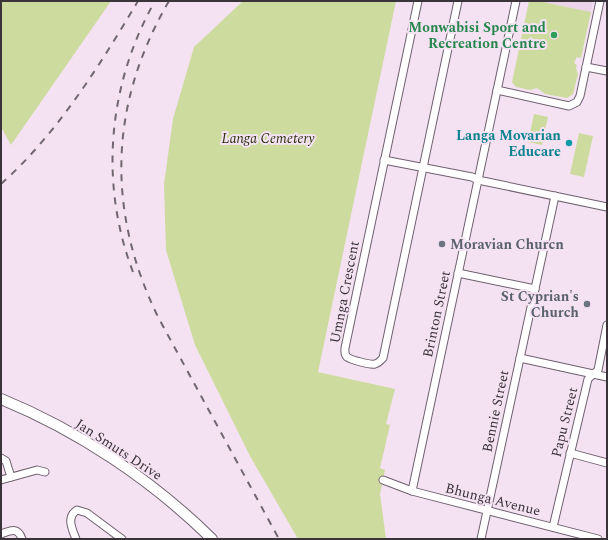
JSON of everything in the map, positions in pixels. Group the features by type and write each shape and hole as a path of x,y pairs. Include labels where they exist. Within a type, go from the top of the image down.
{"main road":[{"name":"Jan Smuts Drive","path":"1,399 54,424 90,444 132,471 187,514 212,539"}],"street":[{"name":"Umnga Crescent","path":"418,1 344,348 346,356 351,359 375,364 383,358 458,1"},
{"name":"Brinton Street","path":"412,491 516,1"},
{"path":"497,90 572,105 579,99 602,4"},
{"path":"586,67 607,71"},
{"path":"384,160 472,177 478,180 607,207"},
{"name":"Bennie Street","path":"481,539 555,196"},
{"path":"458,273 535,289"},
{"name":"Papu Street","path":"553,527 588,379 598,370 607,325"},
{"path":"520,358 607,377"},
{"path":"570,453 607,463"},
{"path":"1,458 6,461 11,477"},
{"path":"1,480 37,470 45,472"},
{"name":"Bhunga Avenue","path":"383,480 412,491 598,539"},
{"path":"76,539 70,521 71,517 77,510 87,513 122,539"},
{"path":"1,534 11,530 16,530 22,539"}],"shaded area":[{"path":"538,1 593,1 591,12"}],"green space":[{"path":"1,1 111,1 11,145 1,127"},
{"name":"Langa Cemetery","path":"243,1 396,1 318,372 395,389 386,424 390,425 380,468 385,470 380,494 386,539 298,539 250,456 195,345 166,250 164,184 173,119 194,47"},
{"name":"Monwabisi Sport and Recreation Centre","path":"529,1 538,1 591,12 581,58 577,57 574,63 577,65 576,68 578,74 573,94 567,98 545,94 537,88 530,90 516,87 512,82"},
{"path":"534,114 548,117 542,145 528,142"},
{"path":"579,133 593,136 584,177 570,174"}],"railway":[{"path":"1,184 41,143 59,121 93,74 138,1"},
{"path":"133,272 122,238 115,204 113,169 114,134 118,100 127,66 139,33 155,1"},
{"path":"169,1 149,40 135,79 125,118 122,158 123,197 129,237 141,277 158,317 279,539"}],"place":[{"name":"Monwabisi Sport and Recreation Centre","path":"554,35"},
{"name":"Langa Movarian Educare","path":"569,143"},
{"name":"Moravian Churcn","path":"442,244"},
{"name":"St Cyprian's Church","path":"587,304"}]}
